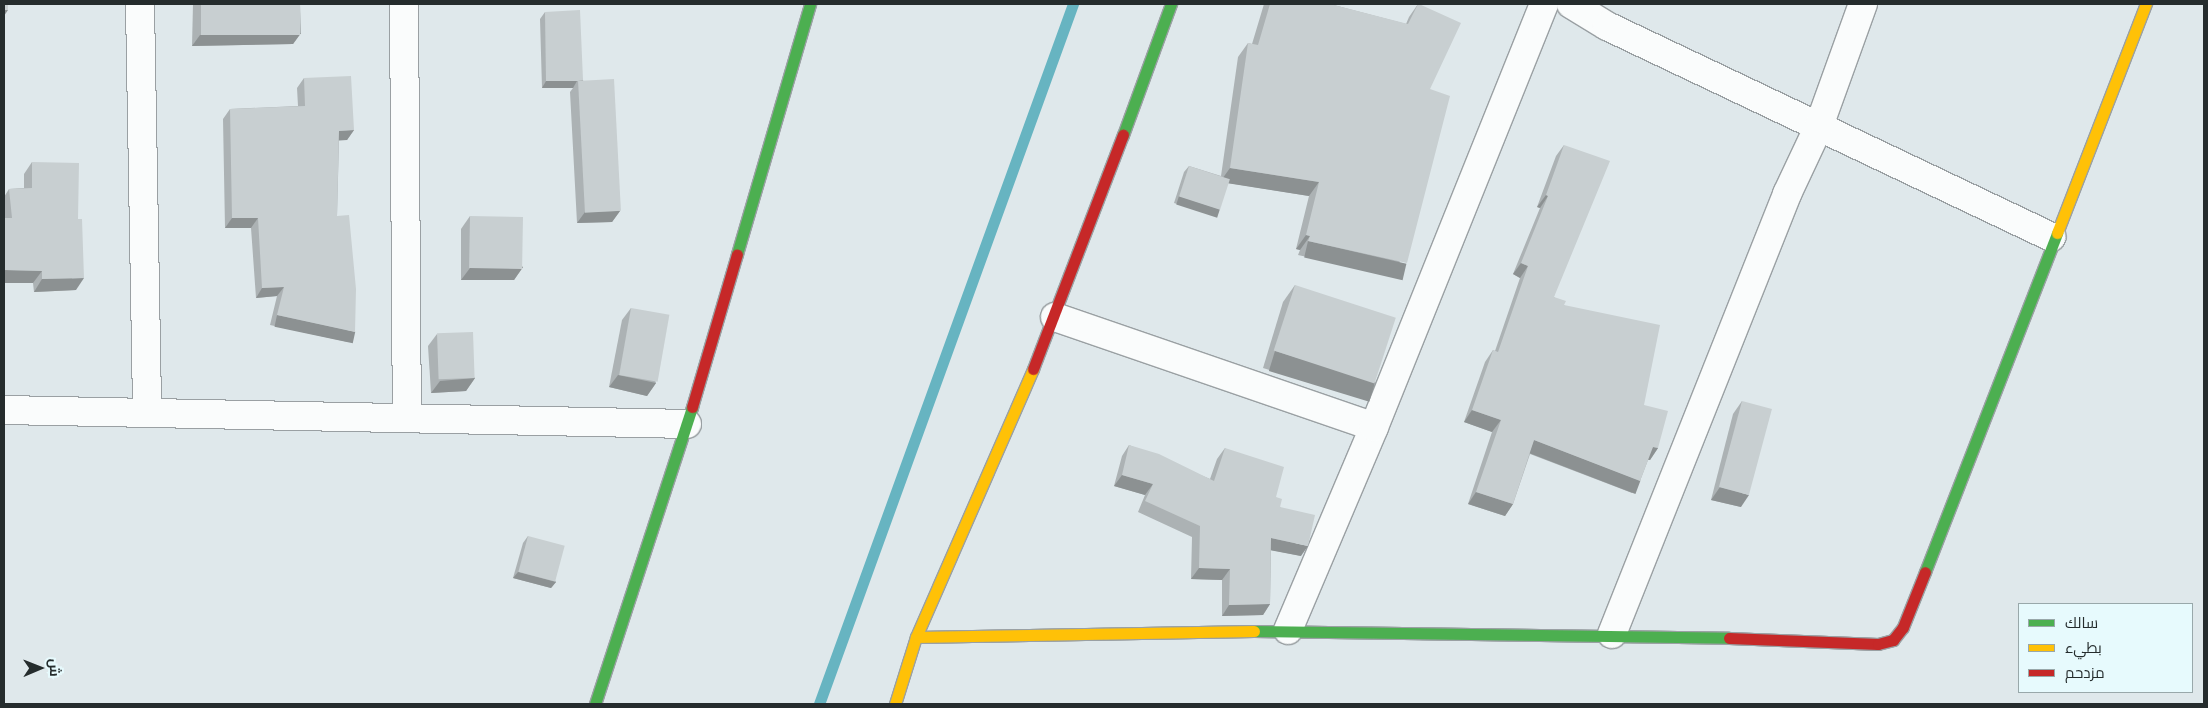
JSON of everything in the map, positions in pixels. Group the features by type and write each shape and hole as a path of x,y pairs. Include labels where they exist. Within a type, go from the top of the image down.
{"street":[{"path":"140,4 147,412"},
{"path":"404,4 407,417"},
{"path":"595,704 687,424 810,4"},
{"path":"894,704 916,637 1055,317 1171,4"},
{"path":"1288,630 1374,427 1544,4"},
{"path":"1570,4 1607,26 2052,238"},
{"path":"1612,634 1784,203 1819,126 1863,4"},
{"path":"916,637 1288,630 1612,634 1878,644 1893,640 1903,627 2052,238 2146,4"},
{"path":"1055,317 1374,427"},
{"path":"4,410 687,424"}],"building":[{"path":"4,4 8,4 8,10 4,10"},
{"path":"201,4 300,4 300,35 201,35"},
{"path":"1270,4 1330,4 1408,24 1419,4 1461,23 1430,89 1450,96 1407,263 1308,241 1310,236 1306,235 1319,182 1230,168 1248,43 1258,45"},
{"path":"580,10 583,80 546,81 545,12"},
{"path":"351,76 354,130 339,131 337,216 349,215 356,289 355,332 277,315 284,287 262,288 258,218 232,218 230,109 305,106 304,78"},
{"path":"614,79 621,211 585,213 578,81"},
{"path":"1564,145 1610,161 1554,297 1566,301 1564,305 1660,325 1644,405 1668,411 1658,448 1653,447 1640,481 1534,440 1513,504 1476,492 1501,420 1472,410 1493,350 1498,352 1528,266 1521,263 1548,196 1546,195"},
{"path":"32,162 79,163 78,219 82,219 84,278 42,279 42,271 4,270 4,218 12,218 9,189 32,188"},
{"path":"1189,166 1230,179 1220,210 1179,196"},
{"path":"470,216 523,217 522,269 469,268"},
{"path":"1295,285 1396,318 1374,383 1274,351"},
{"path":"631,308 669,315 658,382 619,375"},
{"path":"473,332 475,378 439,379 437,333"},
{"path":"1742,401 1772,409 1749,495 1719,487"},
{"path":"1129,445 1159,454 1214,481 1225,448 1284,467 1276,497 1282,499 1280,507 1315,515 1308,546 1271,538 1270,604 1229,605 1230,569 1199,568 1200,526 1145,501 1153,484 1122,475"},
{"path":"528,536 565,546 555,582 518,572"}],"waterway":[{"path":"819,704 1073,4"}],"traffic: fast":[{"path":"737,254 810,4"},
{"path":"1123,135 1171,4"},
{"path":"1925,572 2057,233"},
{"path":"595,704 692,407"},
{"path":"1254,631 1729,638"}],"traffic: slow":[{"path":"2057,233 2146,4"},
{"path":"895,704 916,637 1033,369"},
{"path":"916,637 1254,631"}],"traffic: jam":[{"path":"1033,369 1123,135"},
{"path":"692,407 737,254"},
{"path":"1729,638 1878,644 1893,640 1903,627 1925,572"}]}
